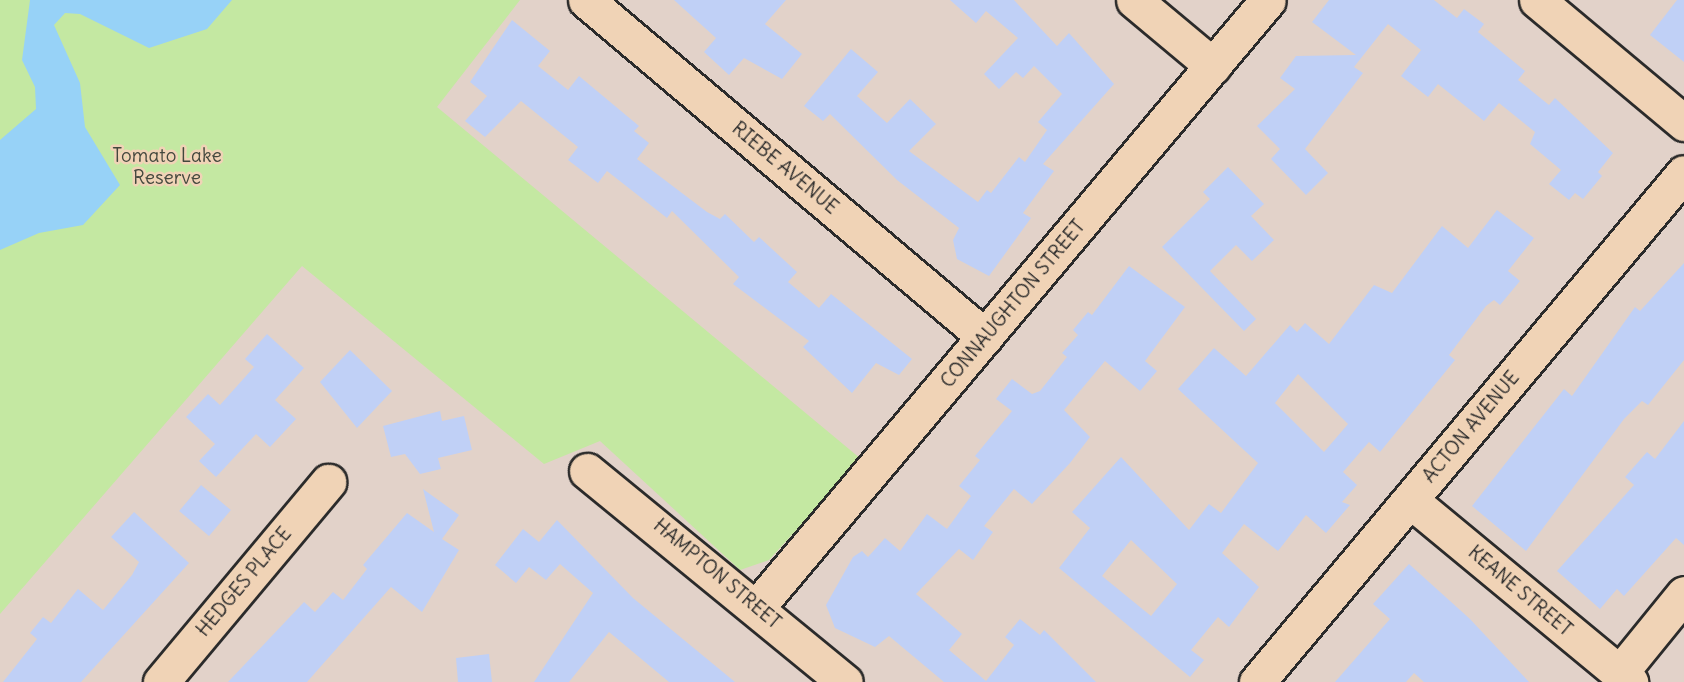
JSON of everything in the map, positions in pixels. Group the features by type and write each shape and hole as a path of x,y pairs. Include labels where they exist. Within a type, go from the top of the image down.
{"street":[{"name":"RIEBE AVENUE","path":"586,0 985,337"},
{"path":"1134,0 1213,66"},
{"name":"CONNAUGHTON STREET","path":"757,607 1268,0"},
{"path":"1536,0 1684,123"},
{"name":"ACTON AVENUE","path":"1257,682 1684,173"},
{"name":"HAMPTON STREET","path":"587,471 757,607 845,682"},
{"name":"HEDGES PLACE","path":"161,682 328,482"},
{"name":"KEANE STREET","path":"1410,500 1625,678"},
{"path":"1625,678 1684,594"}],"green space":[{"name":"Tomato Lake Reserve","path":"0,0 520,0 437,107 861,459 769,560 740,570 600,441 544,464 302,266 0,614"}],"water":[{"path":"30,0 232,0 207,29 149,48 80,14 65,13 54,25 80,83 85,127 120,185 83,225 39,233 0,250 0,140 36,109 35,87 22,60"}],"building":[{"path":"674,0 786,0 765,24 802,54 782,79 744,58 729,75 704,52 716,38"},
{"path":"950,0 1014,0 1057,46 1069,33 1114,84 1043,164 1054,171 1023,213 1031,218 989,276 957,259 953,240 959,228 897,180 830,114 823,121 804,106 851,49 878,72 857,96 887,123 910,99 936,124 909,151 978,202 987,190 991,193 1019,157 1025,162 1047,130 1038,122 1062,94 1034,66 1023,78 1016,72 999,89 984,74 1018,38 986,11 976,23"},
{"path":"1329,0 1434,0 1457,18 1464,9 1484,24 1478,32 1525,71 1518,80 1549,105 1555,98 1613,153 1598,172 1602,176 1583,199 1575,193 1569,200 1549,184 1561,170 1530,144 1535,132 1499,103 1484,121 1438,84 1428,97 1401,76 1421,50 1388,24 1354,67 1363,73 1305,149 1328,173 1306,195 1271,159 1280,149 1257,126 1295,89 1280,78 1296,56 1356,55 1312,22"},
{"path":"1677,0 1684,0 1684,62 1650,35"},
{"path":"512,20 550,51 538,66 568,90 579,76 639,126 634,131 649,143 637,159 707,212 720,219 725,214 754,242 759,237 797,272 788,282 819,308 831,294 912,359 899,375 876,363 852,393 803,347 809,341 733,284 739,277 672,211 667,218 607,171 598,183 568,160 578,147 521,101 485,137 465,121 487,96 470,82"},
{"path":"1228,167 1264,204 1251,216 1274,240 1252,261 1236,245 1210,271 1256,319 1244,331 1162,247 1210,199 1203,192"},
{"path":"1497,210 1534,238 1508,271 1520,281 1500,305 1494,300 1486,306 1449,355 1455,360 1380,452 1369,442 1343,472 1357,485 1342,502 1350,505 1326,533 1306,515 1278,551 1244,524 1222,553 1259,587 1229,627 1218,617 1191,650 1204,660 1190,677 1059,568 1090,528 1072,512 1121,457 1189,530 1209,504 1221,513 1258,463 1178,389 1214,348 1246,376 1290,325 1297,332 1305,323 1329,344 1374,285 1392,293 1442,226 1468,248","holes":["1298,374 1348,424 1324,452 1275,403","1131,540 1177,584 1151,616 1102,576"]},
{"path":"1684,263 1684,360 1648,405 1642,401 1624,419 1526,551 1472,506 1564,389 1572,396 1635,307 1640,311"},
{"path":"1129,266 1185,307 1145,361 1157,371 1140,391 1105,361 1064,410 1090,437 1070,463 1032,504 1014,489 984,526 993,532 973,560 959,549 916,594 962,634 949,650 986,681 1014,645 1005,637 1020,619 1040,635 1044,630 1096,682 944,682 889,636 875,647 835,628 826,605 853,557 862,551 868,557 885,538 900,551 927,514 947,529 971,496 959,486 980,460 975,456 1012,411 996,399 1012,379 1032,394 1040,391 1067,357 1062,353 1078,335 1073,330 1088,312 1092,315"},
{"path":"267,334 304,368 275,400 296,419 270,447 256,434 216,477 199,461 215,444 186,417 208,394 220,405 254,367 245,359"},
{"path":"350,350 392,391 357,428 320,382"},
{"path":"440,411 442,421 464,416 472,450 438,458 441,469 420,474 405,454 391,457 383,426"},
{"path":"1684,421 1684,545 1676,538 1624,596 1617,589 1600,609 1557,571 1634,485 1625,477 1647,452 1655,459"},
{"path":"201,485 231,510 209,536 179,511"},
{"path":"423,489 459,515 442,539 459,550 422,612 391,587 307,682 228,682 304,602 315,612 333,592 343,600 367,569 363,565 407,513 434,532"},
{"path":"134,512 189,563 81,682 3,682 37,639 30,633 43,617 51,623 78,589 103,610 132,575 139,562 111,537"},
{"path":"557,520 633,598 735,682 669,682 609,632 569,682 534,682 593,593 560,564 546,580 529,567 516,583 495,565 523,529 539,542"},
{"path":"1409,564 1470,619 1529,682 1424,682 1414,673 1406,682 1335,682 1390,619 1373,604"},
{"path":"489,654 492,682 458,682 456,658"}]}
